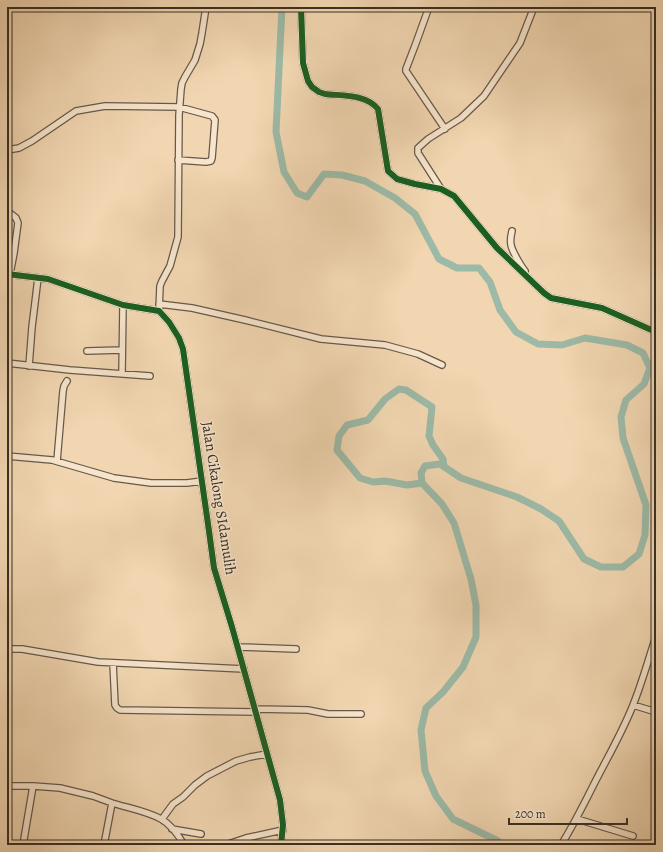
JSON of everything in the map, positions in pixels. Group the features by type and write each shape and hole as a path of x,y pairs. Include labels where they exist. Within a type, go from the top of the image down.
{"street":[{"path":"159,308 160,286 170,266 178,237 179,107 182,83 184,77 195,60 200,44 206,7"},
{"path":"301,7 303,63 308,81 312,87 319,92 362,98 374,104 378,110 388,171 397,179 441,189 454,196 498,248 551,298 602,308 656,332"},
{"path":"429,7 406,71 445,129"},
{"path":"441,189 418,153 418,148 428,139 461,118 484,96 520,43 534,7"},
{"path":"7,150 19,148 32,141 76,110 104,106 179,107 212,116 215,120 211,161 178,160"},
{"path":"7,211 16,218 18,223 8,274 48,279 123,305 159,308 192,308 321,339 385,345 418,354 442,364"},
{"path":"512,231 510,244 522,268 535,284"},
{"path":"29,366 38,278"},
{"path":"122,374 123,305"},
{"name":"Jalan Cikalong SIdamulih","path":"159,308 179,338 183,348 214,568 238,647 280,800 283,825 281,845"},
{"path":"87,351 122,350"},
{"path":"7,364 150,376"},
{"path":"57,461 63,391 64,386 68,382"},
{"path":"7,456 52,460 114,478 151,483 187,483 202,481"},
{"path":"561,845 576,819 633,705 656,636"},
{"path":"238,647 296,649"},
{"path":"7,649 22,649 98,662 244,669"},
{"path":"113,663 115,706 120,710 308,710 328,714 361,714"},
{"path":"633,705 656,712"},
{"path":"162,819 173,804 208,776 236,761 267,754"},
{"path":"7,786 60,788 93,796 162,819 172,828 184,845"},
{"path":"23,845 33,786"},
{"path":"104,845 112,803"},
{"path":"576,819 633,836"},
{"path":"172,828 201,834"},
{"path":"225,845 246,838 282,830"}],"waterway":[{"path":"282,7 276,132 284,172 297,193 307,197 324,174 342,175 365,181 395,198 415,214 439,259 457,268 479,268 490,282 500,310 516,332 538,344 562,345 585,338 627,345 643,353 650,368 644,384 626,400 621,417 623,438 646,505 645,535 639,554 623,567 601,567 584,559 559,521 541,509 517,497 461,478 440,464 425,466 421,473 422,483 442,504 454,523 471,579 476,605 476,637 463,667 443,692 426,708 421,730 425,771 436,796 453,819 498,841 500,845"},
{"path":"422,483 407,485 385,481 373,482 360,478 337,450 339,436 347,425 368,420 385,399 399,389 406,390 432,407 429,436 433,445 443,459 444,466"}],"cycle path":[{"path":"301,7 303,63 308,81 312,87 319,92 361,98 373,104 378,109 388,171 397,179 441,189 454,196 497,248 551,298 602,308 656,332"},
{"path":"7,274 48,279 123,305 159,311 169,322 179,338 183,349 214,568 280,800 283,825 281,845"}]}
